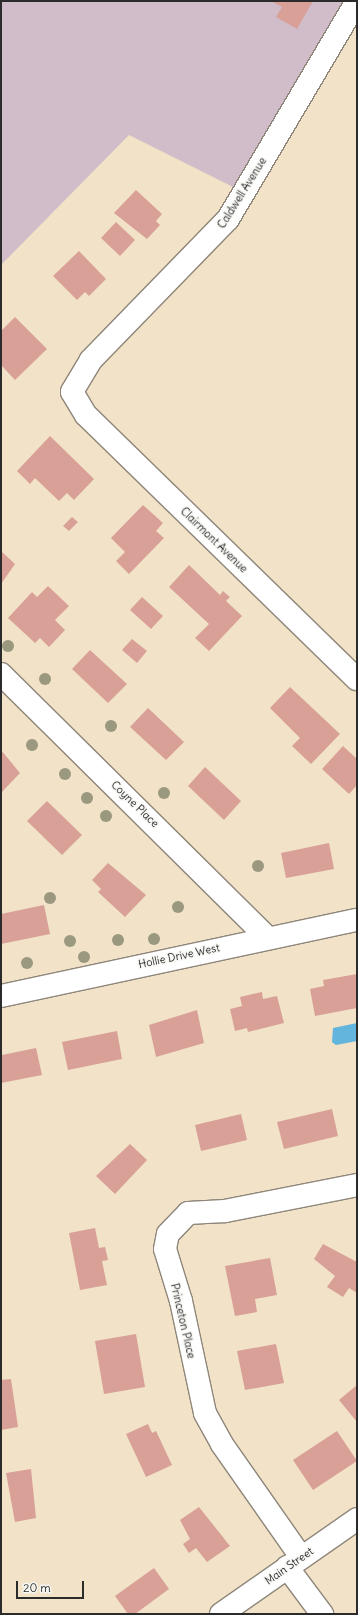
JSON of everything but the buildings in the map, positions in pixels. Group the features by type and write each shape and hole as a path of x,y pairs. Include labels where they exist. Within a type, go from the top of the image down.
{"street":[{"name":"Caldwell Avenue","path":"73,399 77,378 91,360 228,219 357,1"},
{"name":"Clairmont Avenue","path":"73,399 357,679"},
{"name":"Coyne Place","path":"1,674 267,937"},
{"name":"Hollie Drive West","path":"1,996 267,937 357,920"},
{"name":"Princeton Place","path":"322,1614 294,1562 222,1444 205,1413 181,1301 165,1249 168,1234 188,1213 225,1211 357,1185"},
{"name":"Main Street","path":"220,1614 357,1519"}],"shaded area":[{"path":"1,1 351,1 235,188 129,135 1,265"}],"water":[{"path":"357,1023 357,1041 336,1045 332,1042 333,1028"}]}
